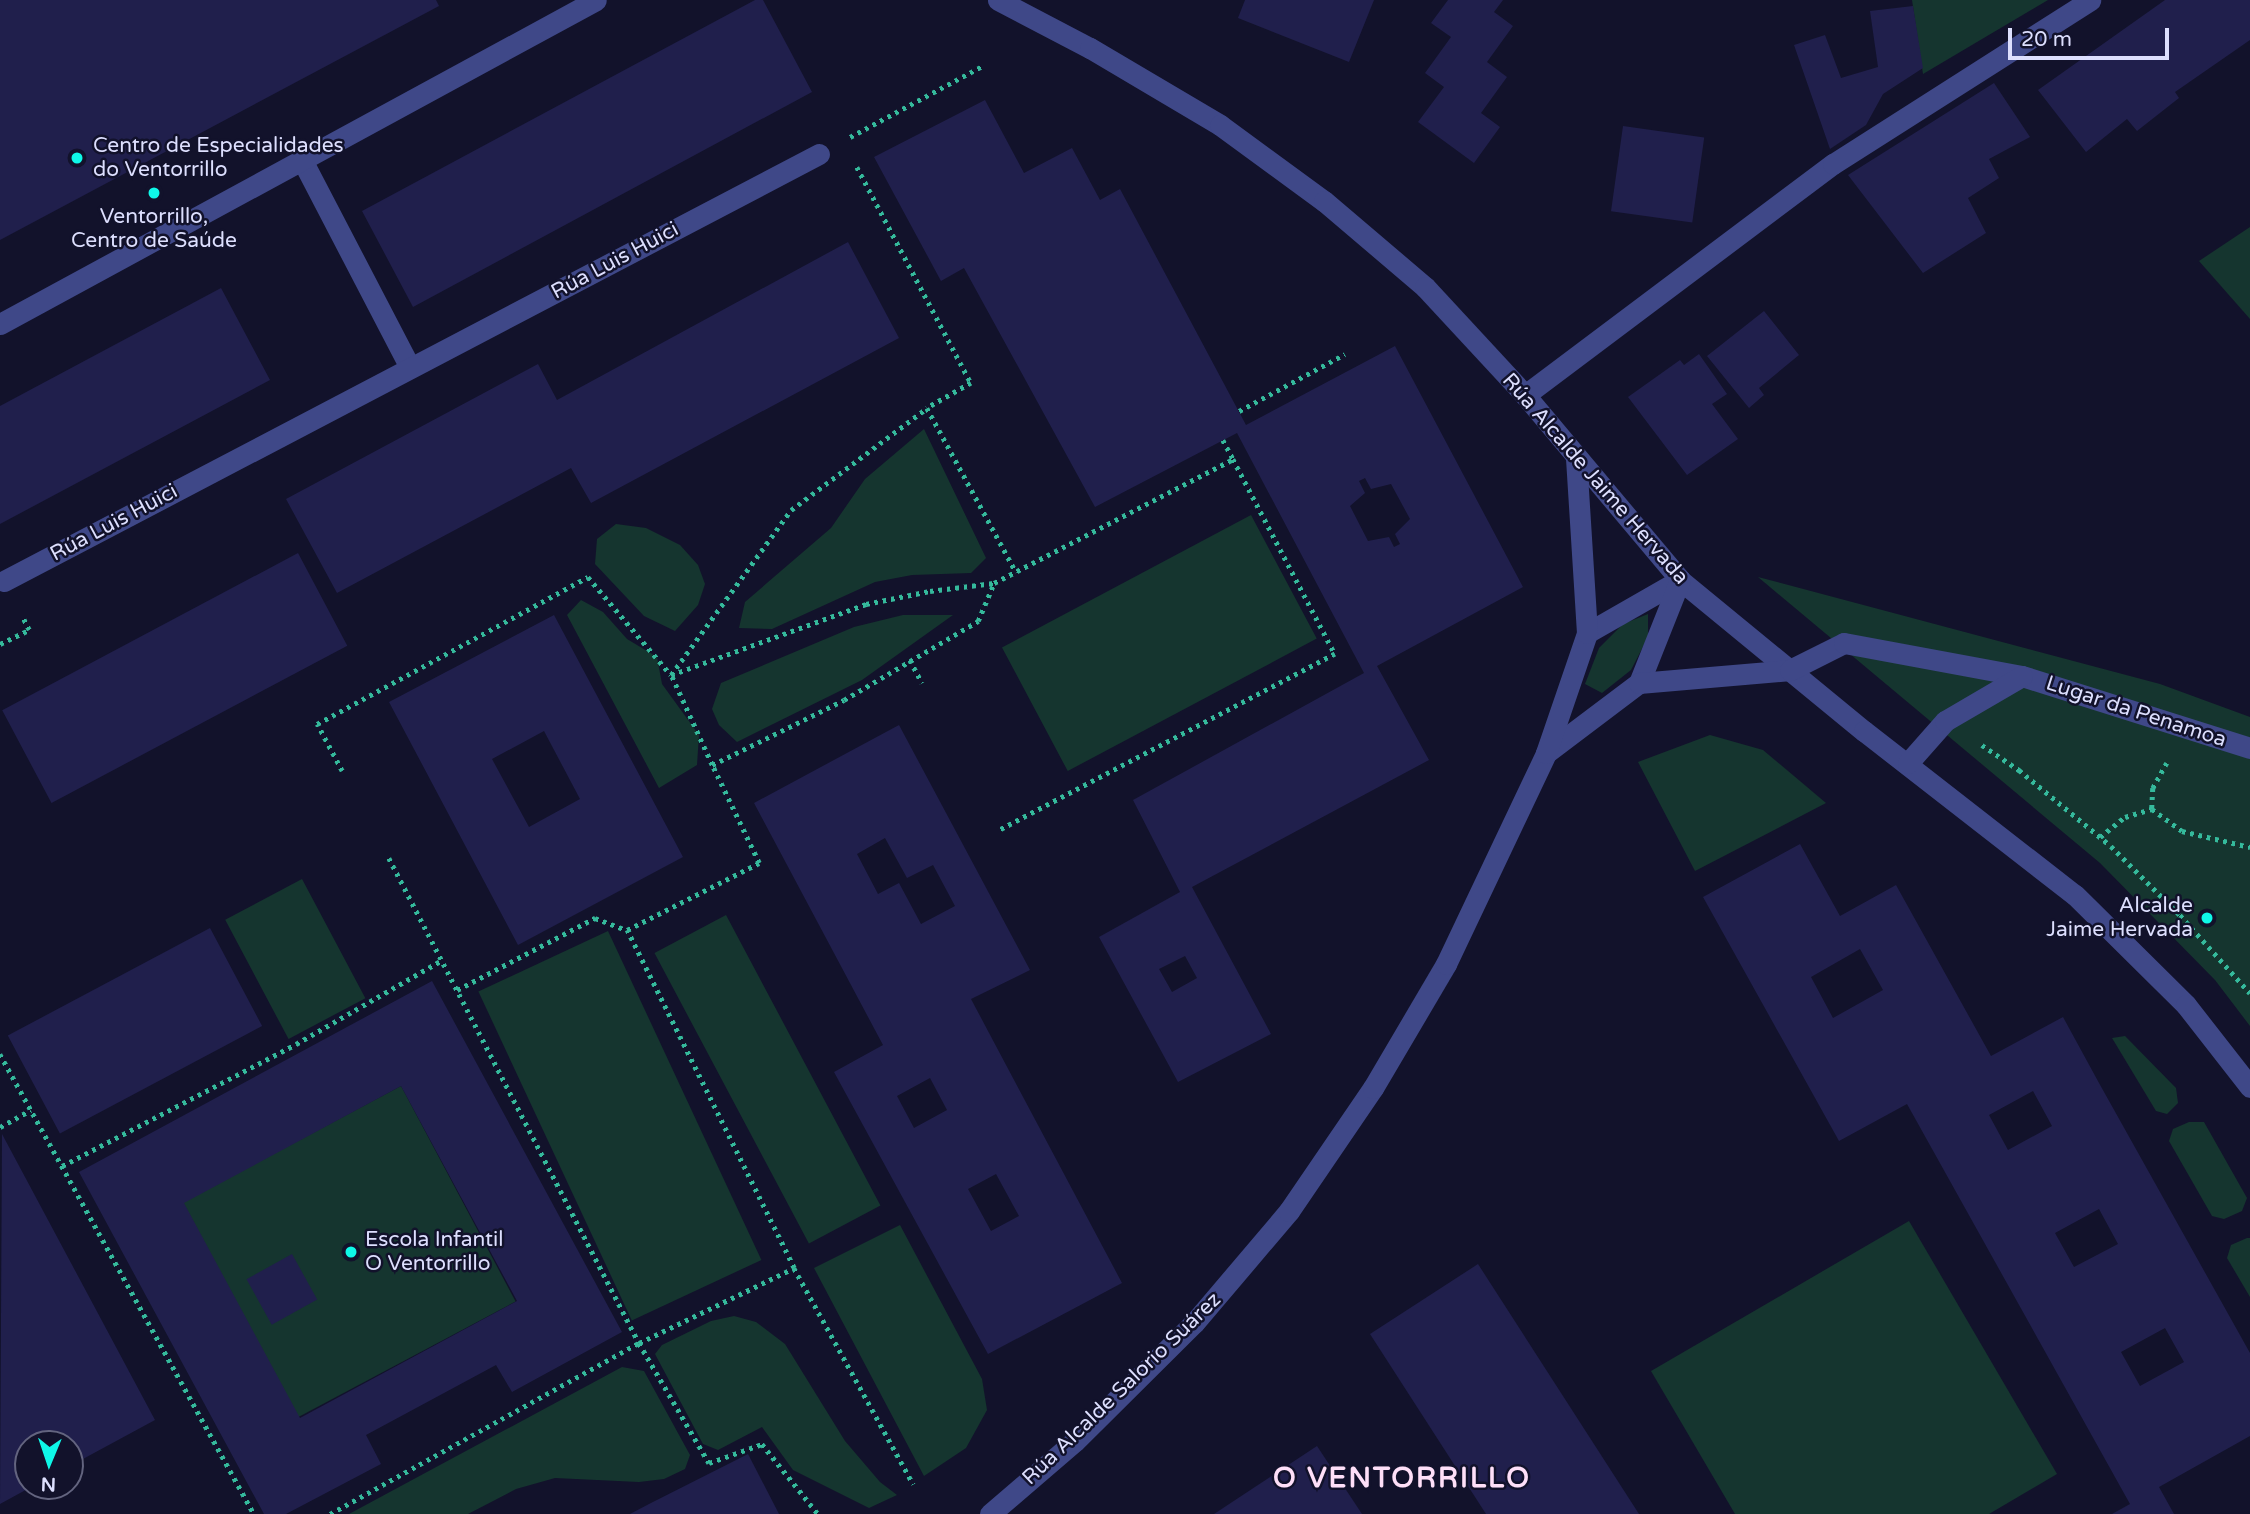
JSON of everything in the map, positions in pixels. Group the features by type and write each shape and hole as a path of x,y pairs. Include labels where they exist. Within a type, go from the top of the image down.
{"street":[{"path":"0,324 596,0"},
{"name":"Rúa Alcalde Jaime Hervada","path":"998,0 1090,48 1220,125 1324,201 1425,287 1525,395 1680,580 2075,895 2186,1005 2250,1087"},
{"path":"1525,395 1833,163 2090,0"},
{"name":"Rúa Luis Huici","path":"4,581 819,154"},
{"path":"301,158 411,367"},
{"name":"Rúa Alcalde Salorio Suárez","path":"990,1514 1075,1441 1194,1323 1289,1212 1373,1088 1446,964 1546,753 1587,634 1576,456"},
{"path":"1587,634 1680,580"},
{"path":"1680,580 1639,683 1790,670"},
{"name":"Lugar da Penamoa","path":"1790,670 1844,643 2022,676 2250,748"},
{"name":"Lugar da Penamoa","path":"1908,763 1945,721 2022,676"},
{"name":"Rúa Alcalde Salorio Suárez","path":"1546,753 1639,683"}],"path":[{"path":"819,154 984,65"},
{"path":"671,675 790,510 927,408 971,383 843,141"},
{"path":"1239,411 1345,354"},
{"path":"927,408 1016,572"},
{"path":"1000,830 1335,654 1223,440"},
{"path":"671,675 866,604 930,591 994,583 1233,459"},
{"path":"342,771 317,724 588,577 671,675 759,863 627,930"},
{"path":"712,765 844,700 978,621 994,583"},
{"path":"910,660 922,684"},
{"path":"2152,808 2153,788 2167,764 2175,724"},
{"path":"1973,739 2019,770 2100,837 2180,915 2250,993"},
{"path":"2100,837 2125,817 2152,808"},
{"path":"2152,808 2182,831 2250,847"},
{"path":"389,858 639,1343 709,1463 762,1444 818,1514"},
{"path":"457,990 595,918 627,930 794,1268 913,1484"},
{"path":"62,1166 296,1044 442,960"},
{"path":"0,1054 254,1514"},
{"path":"0,1127 31,1110"},
{"path":"330,1514 639,1343 794,1268"}],"green space":[{"path":"1912,0 2048,0 1923,74"},
{"path":"2250,227 2250,319 2199,261"},
{"path":"924,429 986,558 971,573 912,575 875,582 772,629 739,628 745,602 831,528 865,479"},
{"path":"1251,515 1317,639 1068,771 1002,647"},
{"path":"616,524 646,528 680,545 698,565 705,584 698,605 675,631 644,616 595,564 597,539"},
{"path":"1758,577 2160,684 2250,717 2250,1026 2215,980 2100,863"},
{"path":"581,600 603,612 627,639 657,657 662,684 699,735 697,765 659,788 567,615"},
{"path":"1648,614 1648,637 1631,670 1602,693 1585,684 1599,648 1623,624"},
{"path":"903,615 953,615 862,680 737,742 719,725 712,709 721,683 854,627"},
{"path":"1710,735 1763,750 1826,803 1695,871 1638,762"},
{"path":"302,879 365,998 289,1039 225,920"},
{"path":"726,915 880,1205 809,1244 654,953"},
{"path":"608,931 761,1260 632,1320 478,991"},
{"path":"2125,1036 2176,1088 2178,1103 2167,1114 2156,1111 2112,1038"},
{"path":"401,1086 516,1301 297,1417 183,1202"},
{"path":"2189,1122 2204,1122 2247,1198 2242,1211 2224,1219 2212,1216 2169,1141 2173,1129"},
{"path":"1909,1221 2057,1474 1989,1514 1735,1514 1651,1371"},
{"path":"900,1225 982,1379 987,1410 966,1448 924,1476 814,1268"},
{"path":"2250,1238 2250,1297 2227,1258 2231,1245"},
{"path":"734,1316 756,1322 785,1344 845,1441 880,1482 897,1495 869,1508 793,1470 762,1427 718,1450 703,1444 655,1354 662,1345 711,1321"},
{"path":"622,1367 644,1371 690,1455 685,1469 664,1479 639,1482 555,1478 516,1489 468,1514 349,1514"}],"building":[{"name":"Centro de Especialidades do Ventorrillo","path":"0,0 436,0 439,6 0,240"},
{"path":"755,0 763,0 812,92 413,307 362,211"},
{"path":"1245,0 1374,0 1349,62 1238,18"},
{"path":"1448,0 1503,0 1494,12 1513,26 1487,62 1507,77 1481,113 1500,127 1474,163 1418,122 1444,87 1425,73 1451,37 1431,23"},
{"path":"2165,0 2250,0 2250,40 2175,92 2179,98 2137,131 2127,119 2086,152 2038,90"},
{"path":"1913,6 1923,68 1883,94 1866,125 1830,149 1794,45 1825,35 1841,78 1878,67 1870,11"},
{"path":"1994,83 2030,137 1989,159 1999,178 1968,198 1986,233 1923,273 1848,175"},
{"path":"985,100 1024,173 1072,148 1100,200 1120,189 1246,425 1395,346 1523,587 1377,666 1429,760 1192,887 1271,1034 1178,1082 1099,937 1180,892 1133,800 1364,673 1237,433 1095,507 964,268 941,281 874,157","holes":["1365,478 1371,489 1391,484 1410,519 1395,534 1400,544 1394,547 1389,537 1368,541 1350,506 1365,493 1359,481","1185,956 1197,978 1172,992 1159,969"]},
{"path":"1623,126 1704,137 1692,223 1611,211"},
{"path":"848,242 899,338 591,503 571,468 337,593 286,499 538,364 557,400"},
{"path":"221,288 270,380 0,524 0,406"},
{"path":"1764,311 1799,355 1759,388 1764,395 1749,408 1707,356"},
{"path":"1699,354 1727,394 1712,404 1738,439 1687,475 1628,397 1680,360 1684,365"},
{"path":"298,553 347,646 52,803 2,710"},
{"path":"554,615 683,857 518,945 389,702","holes":["544,731 580,799 529,827 492,759"]},
{"path":"899,725 1030,970 971,999 1122,1283 988,1354 834,1072 883,1045 754,803","holes":["885,838 907,878 933,865 955,906 921,924 899,883 878,894 857,854","930,1078 947,1110 914,1128 897,1096","996,1174 1019,1216 991,1231 968,1189"]},
{"path":"1800,844 1840,916 1896,885 1991,1056 2063,1017 2250,1353 2250,1436 2159,1487 2174,1514 2112,1514 2130,1504 1907,1104 1839,1141 1703,897","holes":["1860,949 1883,990 1833,1018 1811,977","2033,1091 2052,1126 2008,1150 1989,1115","2099,1209 2118,1244 2074,1267 2055,1233","2165,1328 2184,1362 2140,1386 2121,1352"]},
{"path":"210,928 262,1026 60,1134 8,1036"},
{"path":"432,981 622,1332 512,1392 496,1365 366,1435 381,1464 286,1514 264,1514 79,1172","holes":["401,1086 517,1301 300,1418 184,1203"]},
{"path":"2,1134 155,1420 84,1458 84,1430 14,1430 14,1496 0,1504"},
{"path":"292,1254 317,1299 272,1325 247,1279"},
{"path":"1478,1264 1639,1514 1486,1514 1370,1334"},
{"path":"1317,1446 1362,1514 1214,1514"},
{"path":"748,1454 779,1514 630,1514 649,1504"}],"place":[{"name":"Centro de Especialidades do Ventorrillo","path":"77,158"},
{"name":"Ventorrillo, Centro de Saúde","path":"154,193"},
{"name":"Alcalde Jaime Hervada","path":"2207,918"},
{"name":"Escola Infantil O Ventorrillo","path":"351,1252"}],"district":[{"name":"O VENTORRILLO","path":"1402,1478"}]}
